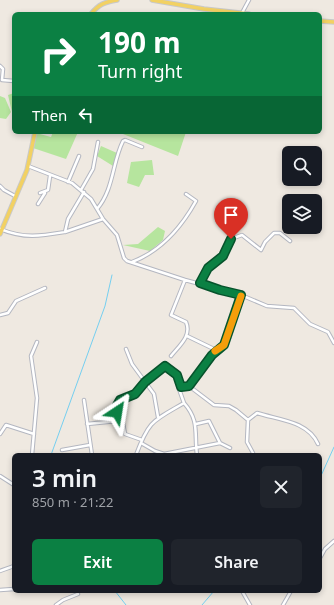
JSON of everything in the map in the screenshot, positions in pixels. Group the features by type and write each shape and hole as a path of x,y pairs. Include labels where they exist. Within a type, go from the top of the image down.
{"main road":[{"path":"93,12 104,1 117,0"},
{"path":"152,0 204,9 232,12"},
{"path":"322,20 334,22"},
{"path":"0,234 28,166 35,134"}],"street":[{"path":"243,12 249,0"},
{"path":"0,66 3,69 2,80 12,81"},
{"path":"97,209 111,184 123,141 142,147"},
{"path":"66,232 68,220 93,169 98,142"},
{"path":"68,182 79,156"},
{"path":"28,166 68,182 83,191 91,199 103,219 117,236 124,258 185,280 241,295 268,306 294,308 310,324 320,326 328,332 334,343"},
{"path":"38,204 45,192 48,190 50,176"},
{"path":"0,186 15,196"},
{"path":"40,193 45,192"},
{"path":"132,262 144,257 162,246 180,224 196,201 186,194"},
{"path":"1,229 14,235 25,236 66,232 103,219"},
{"path":"200,283 204,272 223,256 230,240 235,236 242,235 261,250 265,242 274,233 280,233 290,242"},
{"path":"171,356 187,336 188,332 186,322 172,315 185,280"},
{"path":"0,315 8,313 16,302 45,288"},
{"path":"189,386 203,365 216,350 224,345 241,295"},
{"path":"187,336 216,350"},
{"path":"32,453 37,398 31,356 37,342"},
{"path":"126,349 132,364 154,394 158,417"},
{"path":"117,421 117,404 120,400 135,394 145,382 165,365 177,375 181,387 179,391 196,424 197,453"},
{"path":"181,387 189,386 214,405 228,406 236,410 248,420"},
{"path":"84,400 92,453"},
{"path":"137,453 151,424 158,417 184,403"},
{"path":"253,453 247,442 248,420 257,413 274,419 285,419 311,432 318,444"},
{"path":"87,424 117,421 124,424 126,435 161,453"},
{"path":"196,424 209,421 220,443 230,448"},
{"path":"0,434 6,425 34,434"},
{"path":"169,453 220,443"},
{"path":"62,450 90,445"},
{"path":"0,476 12,484"},
{"path":"322,554 325,549 334,541"},
{"path":"0,571 12,567"},
{"path":"0,590 12,589"},
{"path":"243,593 250,605"},
{"path":"283,605 290,593"},
{"path":"56,605 63,600 78,594"}],"green space":[{"path":"12,94 12,112 8,95"},
{"path":"0,96 5,98 11,112 6,119 0,118"},
{"path":"36,134 51,137 52,134 77,134 66,159 33,148"},
{"path":"123,134 185,134 178,156"},
{"path":"101,146 117,153 113,166 97,156"},
{"path":"152,160 154,175 145,175 139,187 127,183 131,162"},
{"path":"158,227 165,231 163,240 150,251 123,245 138,244"}],"waterway":[{"path":"52,453 105,306 112,275"},
{"path":"322,474 334,447"},
{"path":"117,593 126,605"},
{"path":"202,605 212,593"}],"slow traffic":[{"path":"215,351 222,348 224,345 232,327 235,311 241,296"}],"route":[{"path":"117,412 116,407 120,400 135,394 142,388 145,382 165,366 177,375 181,387 189,386 203,365 216,350 222,348 224,345 232,327 235,311 241,295 200,283 204,272 223,256 231,239"}]}
